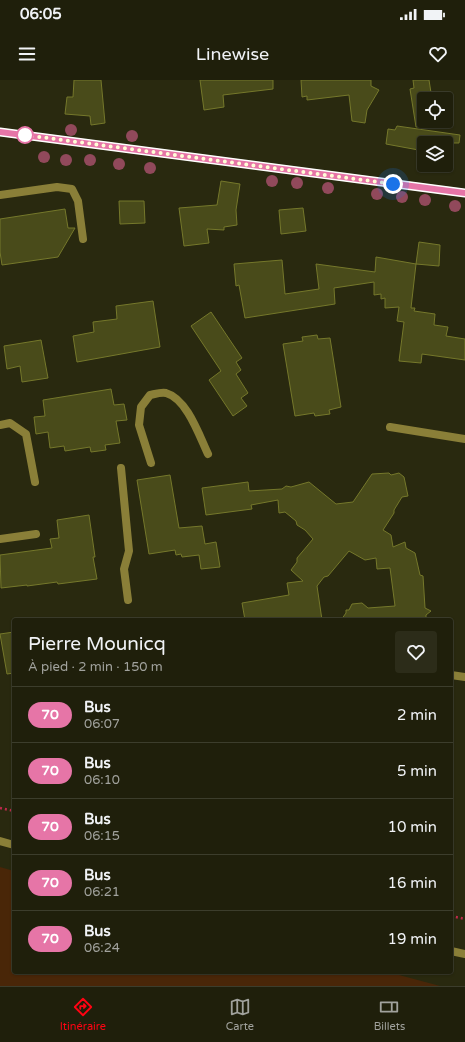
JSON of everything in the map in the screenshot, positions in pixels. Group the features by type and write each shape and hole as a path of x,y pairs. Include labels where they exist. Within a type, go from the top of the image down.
{"street":[{"path":"0,132 465,193"},
{"path":"0,195 57,187 72,189 78,201 83,239"},
{"path":"151,463 139,425 141,407 150,395 164,392 177,399 191,418 208,454"},
{"path":"0,425 10,423 26,434 35,482"},
{"path":"390,426 465,439"},
{"path":"121,468 129,551 124,569 128,600"},
{"path":"0,539 36,534"},
{"path":"453,675 465,677"},
{"path":"0,841 12,844"},
{"path":"453,951 465,954"}],"path":[{"path":"0,808 12,811"},
{"path":"453,916 465,919"}],"shaded area":[{"path":"0,867 12,870 12,974 395,974 440,986 0,986"}],"building":[{"path":"74,80 101,80 105,123 91,125 90,116 65,114 67,97 73,97"},
{"path":"200,80 273,80 273,89 223,95 224,107 204,110"},
{"path":"301,80 371,80 371,86 379,90 367,110 365,123 352,121 349,95 307,100 307,96 302,97"},
{"path":"413,80 429,80 431,92 417,92 416,127 410,89 414,88"},
{"path":"397,126 460,135 459,143 453,143 453,136 417,136 417,150 386,144 388,129 395,130"},
{"path":"221,181 240,184 236,210 237,225 224,227 224,230 207,229 209,243 184,246 179,208 217,205"},
{"path":"119,201 144,201 145,223 120,224"},
{"path":"303,208 306,231 281,234 279,210"},
{"path":"65,209 68,228 75,228 58,257 2,265 0,252 0,219"},
{"path":"419,242 440,245 439,266 416,264"},
{"path":"376,257 416,264 411,308 415,308 414,311 435,314 434,325 448,327 446,336 465,339 465,360 422,354 421,363 399,361 404,322 397,321 399,307 385,308 385,298 381,299 381,294 374,295 374,282 334,288 335,304 245,318 239,285 236,286 234,264 282,260 285,294 319,289 316,264 375,272"},
{"path":"153,301 160,347 77,362 73,336 94,332 93,322 117,319 116,306"},
{"path":"211,312 242,358 236,362 241,370 236,374 248,393 241,398 247,406 233,416 209,380 221,371 191,326"},
{"path":"317,335 318,339 330,338 341,407 329,410 330,414 315,416 314,413 295,416 283,344 303,341 302,337"},
{"path":"41,340 48,378 22,382 20,366 7,369 4,346"},
{"path":"111,389 114,405 124,404 127,420 116,421 120,443 105,445 106,450 91,452 90,447 65,451 64,446 50,448 48,432 36,434 34,417 45,416 43,400"},
{"path":"389,473 391,475 399,473 404,477 408,496 402,497 383,530 391,535 393,547 405,542 406,548 415,553 420,575 423,576 425,608 431,611 426,615 426,618 342,618 346,613 346,610 349,610 352,604 362,603 368,608 395,606 390,568 377,569 376,558 365,560 349,551 328,576 324,577 317,586 322,618 245,618 242,603 289,595 287,583 303,581 291,570 297,562 297,558 313,539 285,512 279,513 278,500 251,505 252,509 206,515 202,488 248,482 249,491 282,489 286,486 291,487 309,482 336,504 353,502 372,474"},
{"path":"170,475 179,528 202,526 205,544 216,542 220,567 201,569 199,555 182,557 181,554 176,555 175,550 149,554 137,480"},
{"path":"89,515 95,557 93,557 97,579 58,584 57,582 1,588 0,555 52,548 50,539 59,538 57,520"},
{"path":"12,632 12,673 7,674 0,634"}],"bus line":[{"name":"70","path":"0,132 465,193"}],"route":[{"path":"25,135 393,184"}]}
